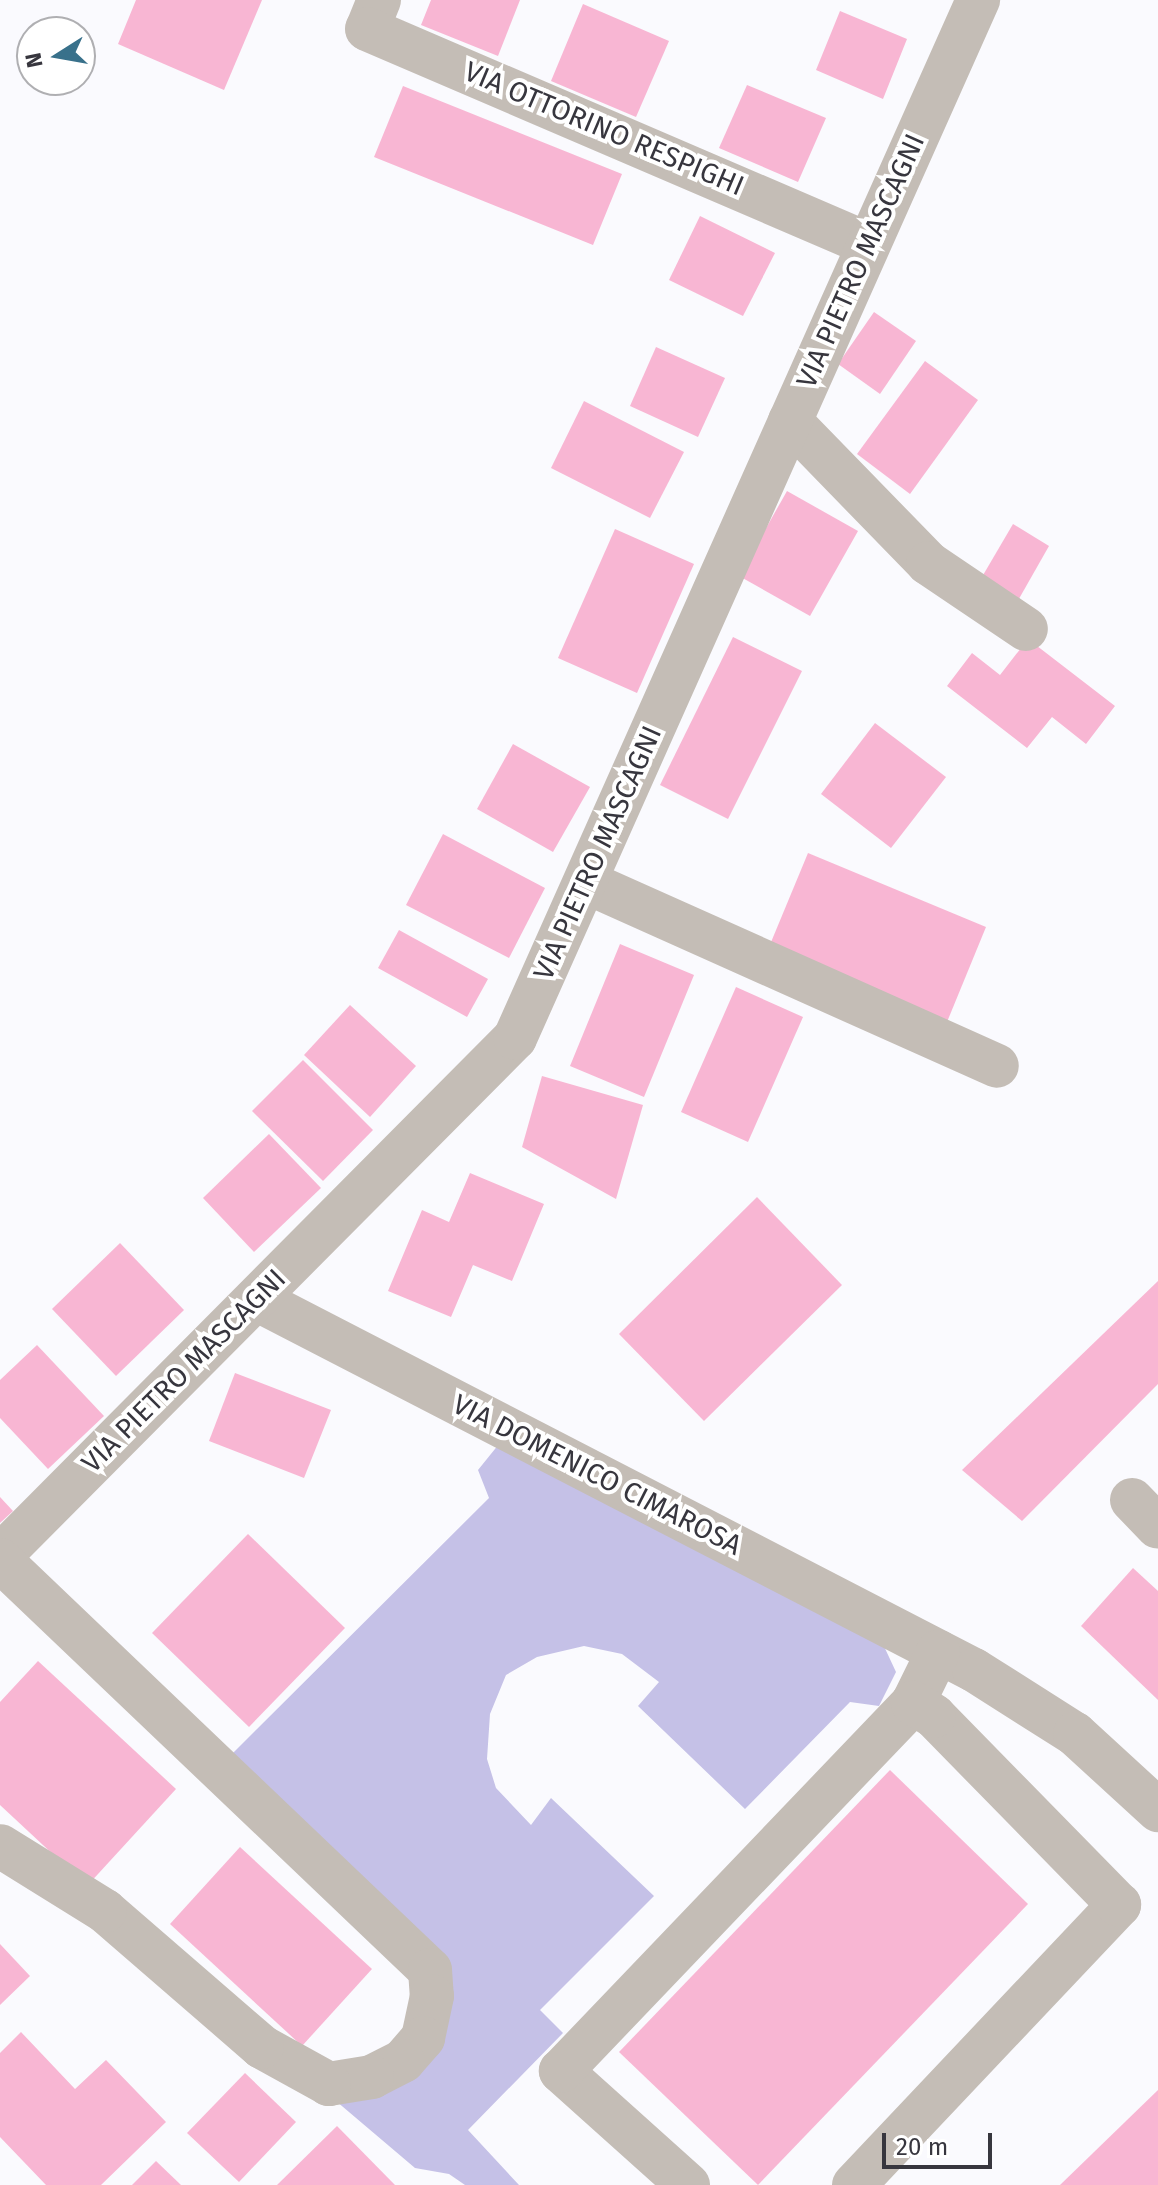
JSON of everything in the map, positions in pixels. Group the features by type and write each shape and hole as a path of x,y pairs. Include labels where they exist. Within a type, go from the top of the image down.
{"street":[{"name":"VIA OTTORINO RESPIGHI","path":"379,0 367,29 868,244"},
{"name":"VIA PIETRO MASCAGNI","path":"0,1558 515,1038 978,0"},
{"path":"790,421 928,563 1026,629"},
{"path":"586,882 997,1066"},
{"name":"VIA DOMENICO CIMAROSA","path":"256,1299 956,1661 1075,1734 1158,1810"},
{"path":"0,1558 430,1970 432,1996 423,2038 403,2061 372,2077 329,2084 262,2047 105,1911 0,1846"},
{"path":"688,2185 561,2071 924,1710 956,1661"},
{"path":"854,2185 1119,1905 924,1710"}],"shaded area":[{"path":"499,1444 882,1642 896,1672 879,1706 850,1702 745,1809 638,1706 659,1682 622,1654 584,1646 537,1657 506,1675 490,1714 487,1759 496,1788 531,1825 551,1798 654,1896 540,2010 563,2033 468,2130 519,2185 465,2185 449,2174 415,2168 336,2101 422,2064 446,1971 233,1753 489,1498 478,1470"}],"building":[{"path":"136,0 262,0 224,90 118,44"},
{"path":"431,0 520,0 498,56 421,25"},
{"path":"583,4 669,41 636,117 551,81"},
{"path":"840,11 907,39 883,99 816,70"},
{"path":"747,85 826,118 798,182 719,148"},
{"path":"403,86 622,174 593,245 374,157"},
{"path":"700,216 775,253 743,316 669,280"},
{"path":"874,312 916,341 880,394 838,364"},
{"path":"656,347 725,378 698,437 630,406"},
{"path":"925,361 978,400 910,494 857,454"},
{"path":"584,401 684,452 650,518 551,468"},
{"path":"787,491 858,531 810,616 739,576"},
{"path":"1013,524 1049,546 1016,604 979,582"},
{"path":"615,529 694,564 637,693 558,658"},
{"path":"733,637 802,671 728,819 660,785"},
{"path":"1028,639 1115,706 1086,744 1052,717 1027,748 947,686 972,653 1000,675"},
{"path":"875,723 946,777 891,848 821,794"},
{"path":"513,744 590,787 553,852 477,809"},
{"path":"443,834 545,888 509,958 406,905"},
{"path":"808,853 986,927 947,1022 769,947"},
{"path":"399,930 488,979 467,1017 378,968"},
{"path":"620,944 694,975 644,1097 570,1066"},
{"path":"736,987 803,1017 748,1142 681,1112"},
{"path":"350,1005 416,1066 370,1117 304,1055"},
{"path":"303,1060 373,1130 323,1181 252,1111"},
{"path":"542,1076 643,1105 616,1199 522,1147"},
{"path":"269,1134 321,1188 254,1252 203,1198"},
{"path":"470,1173 544,1204 512,1281 473,1265 451,1317 388,1291 422,1210 449,1222"},
{"path":"757,1197 842,1285 704,1421 619,1334"},
{"path":"120,1243 184,1310 116,1376 52,1309"},
{"path":"1158,1281 1158,1384 1022,1521 962,1470"},
{"path":"37,1345 104,1416 48,1469 0,1418 0,1380"},
{"path":"235,1373 331,1410 304,1478 209,1441"},
{"path":"0,1497 13,1511 0,1523"},
{"path":"248,1534 345,1628 249,1727 152,1633"},
{"path":"1133,1568 1158,1591 1158,1700 1081,1626"},
{"path":"38,1661 176,1789 87,1886 0,1805 0,1702"},
{"path":"890,1770 1028,1904 758,2185 619,2052"},
{"path":"240,1847 372,1969 302,2046 170,1924"},
{"path":"0,1944 30,1976 0,2005"},
{"path":"21,2032 75,2089 106,2060 166,2122 101,2185 46,2185 0,2137 0,2053"},
{"path":"245,2073 296,2122 239,2182 187,2133"},
{"path":"1158,2090 1158,2185 1060,2185"},
{"path":"337,2126 395,2185 277,2185"},
{"path":"156,2161 181,2185 132,2185"}]}
